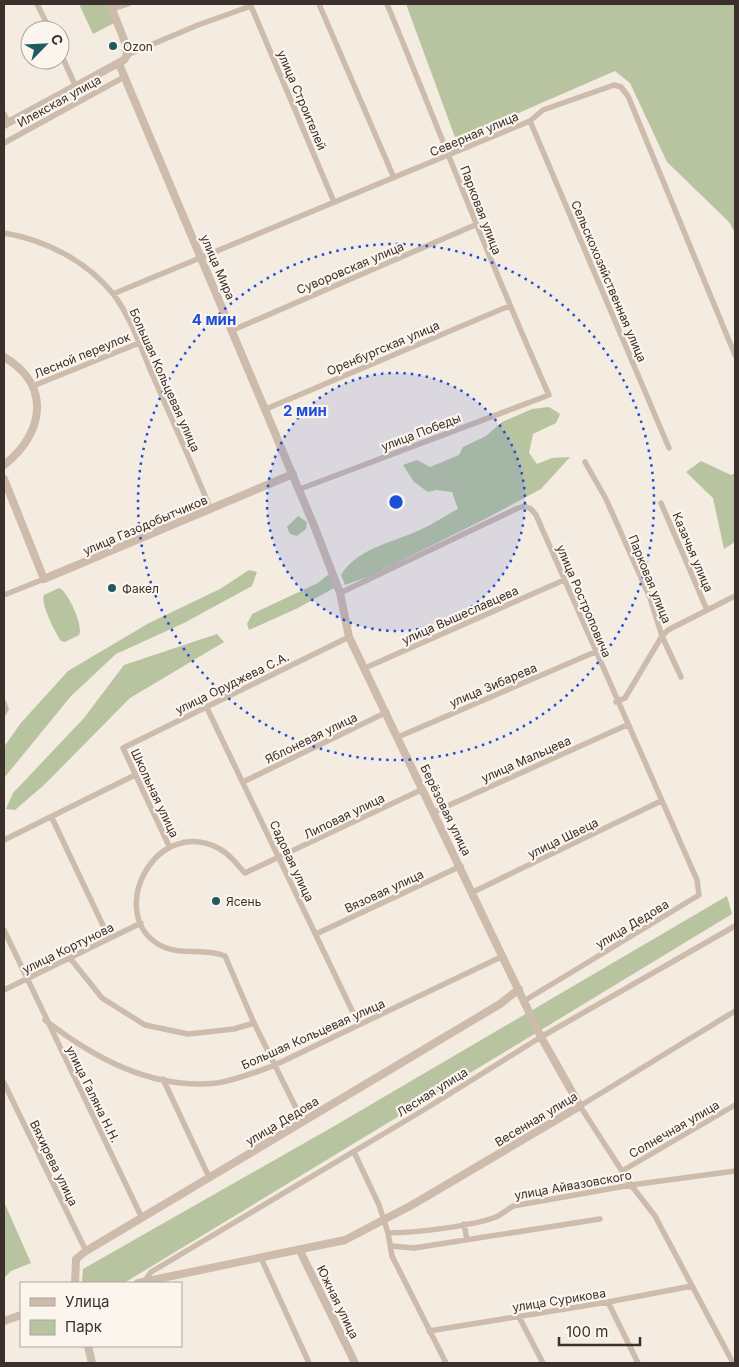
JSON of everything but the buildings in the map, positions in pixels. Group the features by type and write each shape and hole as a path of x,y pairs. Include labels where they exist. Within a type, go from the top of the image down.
{"street":[{"path":"37,4 45,20"},
{"path":"4,114 6,124 119,64 127,56 126,45 111,6 128,4"},
{"path":"319,4 394,178"},
{"name":"Парковая улица","path":"387,4 450,156 475,225 549,395"},
{"name":"улица Строителей","path":"127,56 198,25 251,6 334,202"},
{"name":"улица Мира","path":"119,64 300,489 340,592"},
{"path":"68,70 76,87"},
{"name":"Илекская улица","path":"4,143 124,77"},
{"name":"Северная улица","path":"113,294 450,156 530,121 543,110 569,99 614,85 621,87 628,96 735,355"},
{"name":"Сельскохозяйственная улица","path":"530,121 669,448"},
{"name":"Суворовская улица","path":"233,330 475,225"},
{"name":"Большая Кольцевая улица","path":"4,233 46,244 65,254 113,294 125,312 211,510"},
{"name":"Оренбургская улица","path":"266,409 509,306"},
{"name":"Лесной переулок","path":"33,386 139,343"},
{"path":"4,357 14,363 33,386 37,413 34,427 19,453 4,465"},
{"name":"улица Победы","path":"300,489 549,395"},
{"name":"Парковая улица","path":"585,462 610,508 650,598 662,636 681,677"},
{"name":"улица Газодобытчиков","path":"4,595 211,510 293,474"},
{"path":"4,479 44,579"},
{"name":"Казачья улица","path":"661,502 707,610"},
{"name":"улица Ростроповича","path":"340,592 524,506 531,509 536,515 616,702 696,880 699,895"},
{"name":"улица Вышеславцева","path":"365,668 564,580"},
{"name":"Берёзовая улица","path":"340,592 349,637 387,712 524,1001 580,1106"},
{"path":"616,702 625,698 662,636 668,630 735,596"},
{"name":"улица Оруджева С.А.","path":"123,748 349,637"},
{"name":"улица Зибарева","path":"398,737 595,652"},
{"path":"4,703 6,709 4,713"},
{"name":"Садовая улица","path":"206,706 359,1025"},
{"name":"Яблоневая улица","path":"243,782 387,712"},
{"name":"улица Мальцева","path":"434,812 627,725"},
{"name":"Школьная улица","path":"123,748 169,846"},
{"path":"4,840 52,818 135,775"},
{"name":"Липовая улица","path":"245,873 423,789"},
{"name":"улица Швеца","path":"473,892 661,802"},
{"path":"52,818 109,938"},
{"name":"Школьная улица","path":"141,923 138,889 143,873 153,859 169,846 184,843 208,845 231,857 245,873"},
{"name":"Вязовая улица","path":"316,934 460,866"},
{"name":"улица Дедова","path":"524,1001 699,895"},
{"path":"141,923 148,936 169,949 181,952 215,952 225,956 254,1022 303,1122"},
{"name":"улица Кортунова","path":"4,990 141,923"},
{"name":"Лесная улица","path":"141,1282 151,1272 354,1152 542,1037 735,926"},
{"path":"4,930 26,980"},
{"name":"Большая Кольцевая улица","path":"45,1020 77,1044 106,1061 138,1074 189,1084 217,1083 247,1076 275,1065 503,956"},
{"path":"70,958 102,998 145,1025 188,1034 234,1029 254,1022"},
{"name":"улица Галяна Н.Н.","path":"26,980 142,1218"},
{"name":"улица Дедова","path":"86,1251 500,1004 519,989"},
{"name":"Весенная улица","path":"300,1251 345,1240 384,1221 580,1106 735,1011"},
{"path":"163,1079 209,1177"},
{"name":"Вяхирева улица","path":"4,1083 86,1251"},
{"name":"Солнечная улица","path":"622,1171 735,1105"},
{"path":"580,1106 631,1185 655,1216 733,1363"},
{"path":"354,1152 384,1221 392,1256 446,1363"},
{"name":"улица Айвазовского","path":"388,1233 408,1233 464,1224 496,1217 513,1206 631,1185 735,1171"},
{"path":"391,1246 414,1248 600,1219"},
{"path":"464,1224 467,1240"},
{"path":"76,1282 76,1259 86,1251"},
{"path":"141,1282 300,1251"},
{"name":"Южная улица","path":"300,1251 355,1363"},
{"path":"261,1258 309,1363"},
{"name":"улица Сурикова","path":"429,1331 608,1302 692,1286"},
{"path":"608,1302 638,1363"},
{"path":"4,1320 20,1316"},
{"path":"519,1317 543,1363"},
{"path":"88,1347 92,1363"}],"green space":[{"path":"79,4 109,4 116,22 93,34"},
{"path":"406,4 735,4 735,233 729,222 667,162 630,83 615,71 456,140"},
{"path":"549,407 560,414 556,423 533,434 529,453 537,464 552,458 570,457 541,489 370,576 345,585 341,575 357,558 378,546 424,528 458,509 452,492 436,490 428,492 414,482 403,465 417,460 430,467 459,455 463,447 486,436 502,422 532,409"},
{"path":"701,461 731,475 735,473 735,542 724,549 713,498 686,472"},
{"path":"298,516 307,522 306,529 297,536 290,534 287,527"},
{"path":"249,570 257,572 252,586 184,623 116,654 71,696 4,778 4,747 20,724 68,671 149,623 220,589"},
{"path":"329,574 334,588 298,608 249,630 247,624 252,614 318,583"},
{"path":"59,588 67,595 71,602 80,631 79,635 65,642 61,641 52,625 43,599 44,595"},
{"path":"217,634 224,642 130,698 44,785 15,810 6,809 13,793 84,718 124,665"},
{"path":"727,896 732,914 126,1282 82,1282 83,1269 336,1125"},
{"path":"4,1202 31,1263 11,1271 4,1278"}],"place":[{"name":"Ozon","path":"113,46"},
{"name":"Факел","path":"112,588"},
{"name":"Ясень","path":"216,901"}]}
